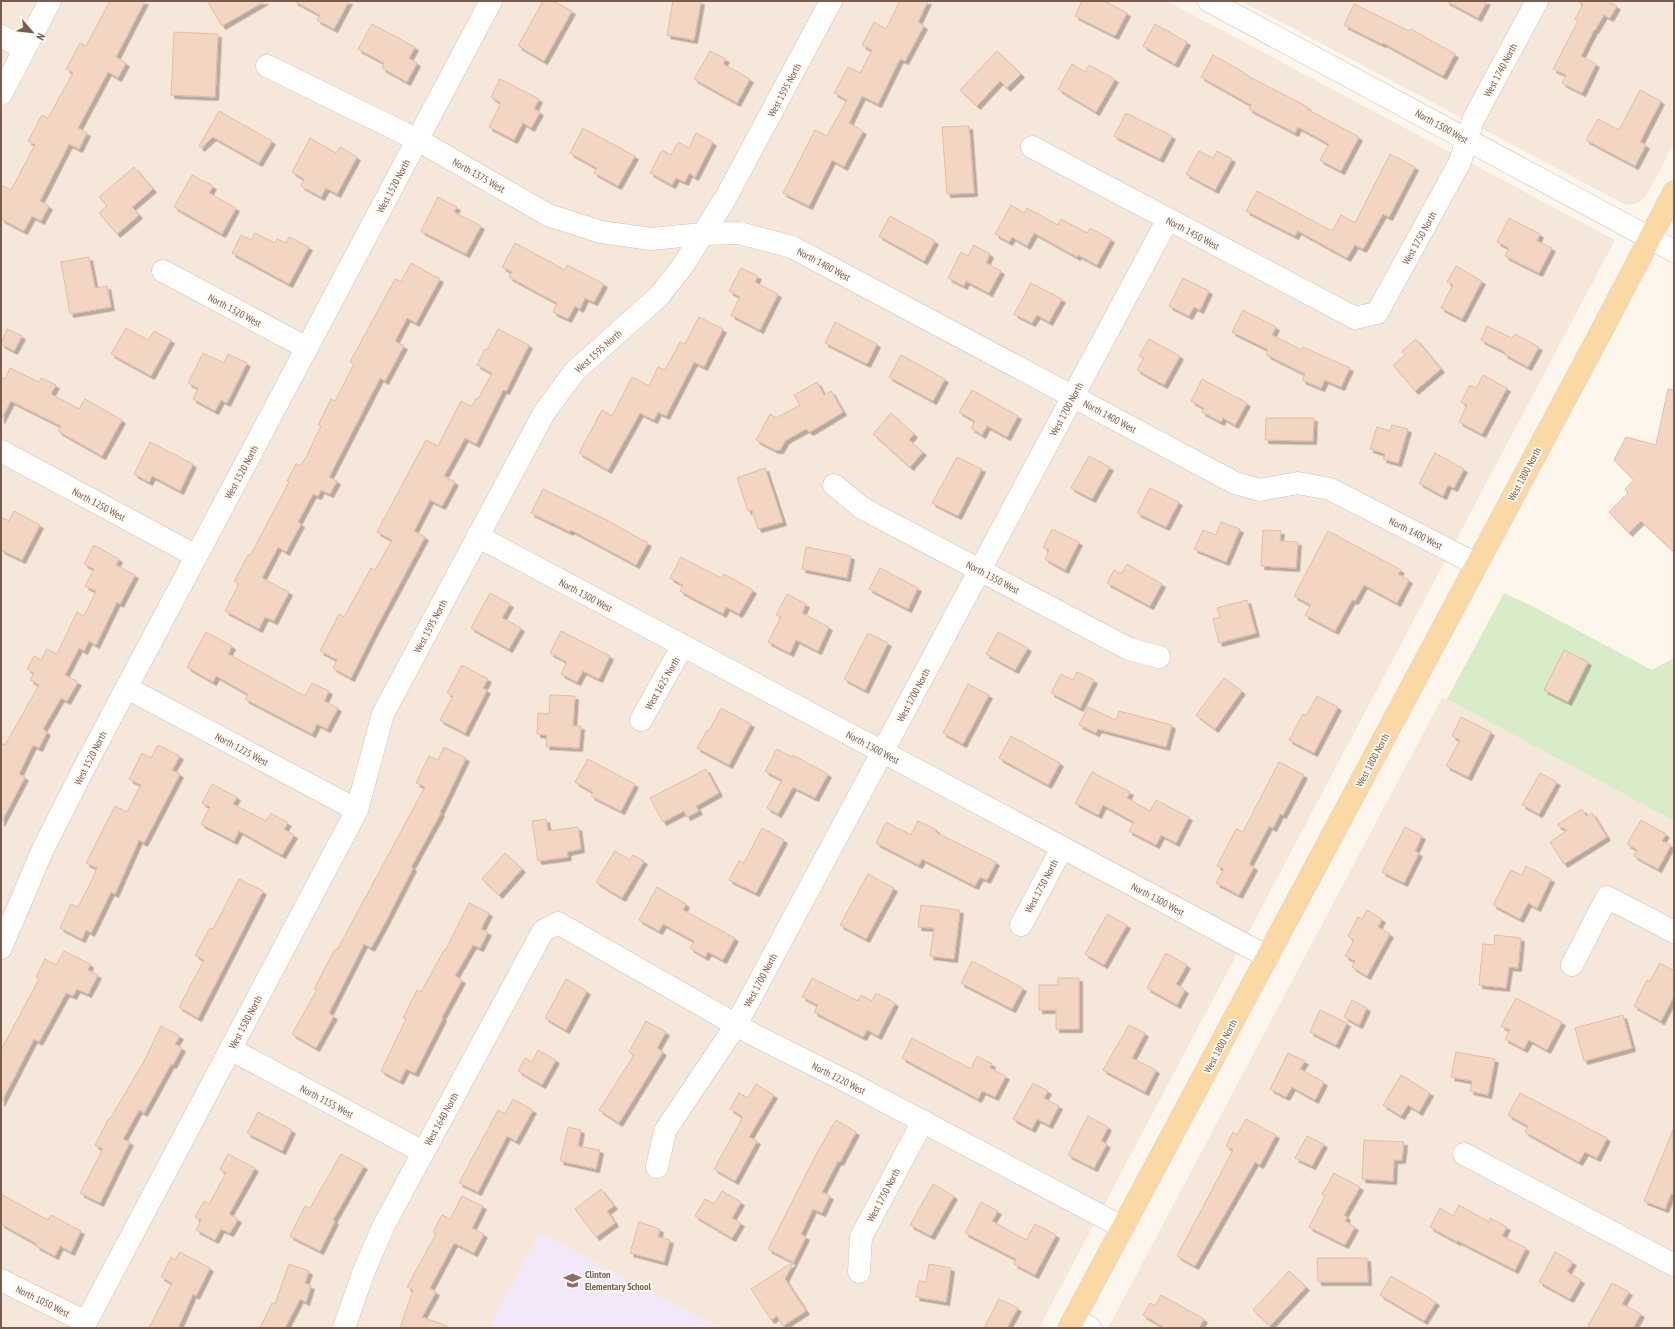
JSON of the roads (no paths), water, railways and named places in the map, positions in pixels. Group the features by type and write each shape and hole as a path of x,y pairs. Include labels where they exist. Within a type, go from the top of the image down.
{"main road":[{"name":"West 1800 North","path":"1078,1325 1122,1227 1268,957 1674,192"}],"street":[{"path":"1,94 50,1"},
{"name":"West 1520 North","path":"1,948 43,849 196,556 492,1"},
{"name":"West 1595 North","path":"383,714 544,413 574,372 659,296 682,267 725,199 831,1"},
{"name":"North 1500 West","path":"1210,1 1674,251"},
{"name":"West 1740 North","path":"1467,140 1473,120 1537,1"},
{"path":"1,36 25,49"},
{"name":"North 1375 West","path":"267,66 418,140 548,215 601,232 651,239 703,234"},
{"name":"West 1750 North","path":"1355,318 1377,313 1460,162 1467,140"},
{"name":"North 1450 West","path":"1032,147 1355,318"},
{"name":"West 1700 North","path":"657,1167 665,1131 736,1025 1168,219"},
{"name":"North 1400 West","path":"703,234 740,233 792,247 1235,483 1260,490 1298,483 1330,489 1476,564"},
{"name":"North 1320 West","path":"163,271 307,348"},
{"name":"North 1250 West","path":"1,451 196,556"},
{"name":"North 1350 West","path":"834,485 862,508 1129,649 1159,657"},
{"name":"North 1300 West","path":"478,536 1268,957"},
{"name":"West 1625 North","path":"641,720 682,646"},
{"name":"North 1225 West","path":"127,688 357,810"},
{"name":"West 1580 North","path":"86,1322 357,810 383,714"},
{"name":"West 1750 North","path":"1021,925 1062,848"},
{"path":"1572,965 1607,897 1674,932"},
{"name":"North 1220 West","path":"558,923 736,1025 1122,1227"},
{"name":"West 1640 North","path":"344,1328 364,1271 384,1225 543,931 558,923"},
{"name":"North 1155 West","path":"230,1049 423,1152"},
{"name":"West 1750 North","path":"859,1272 861,1236 922,1121"},
{"path":"1464,1154 1674,1265"},
{"name":"North 1050 West","path":"1,1280 86,1322"}],"place":[{"name":"Clinton Elementary School","path":"572,1280"}]}
